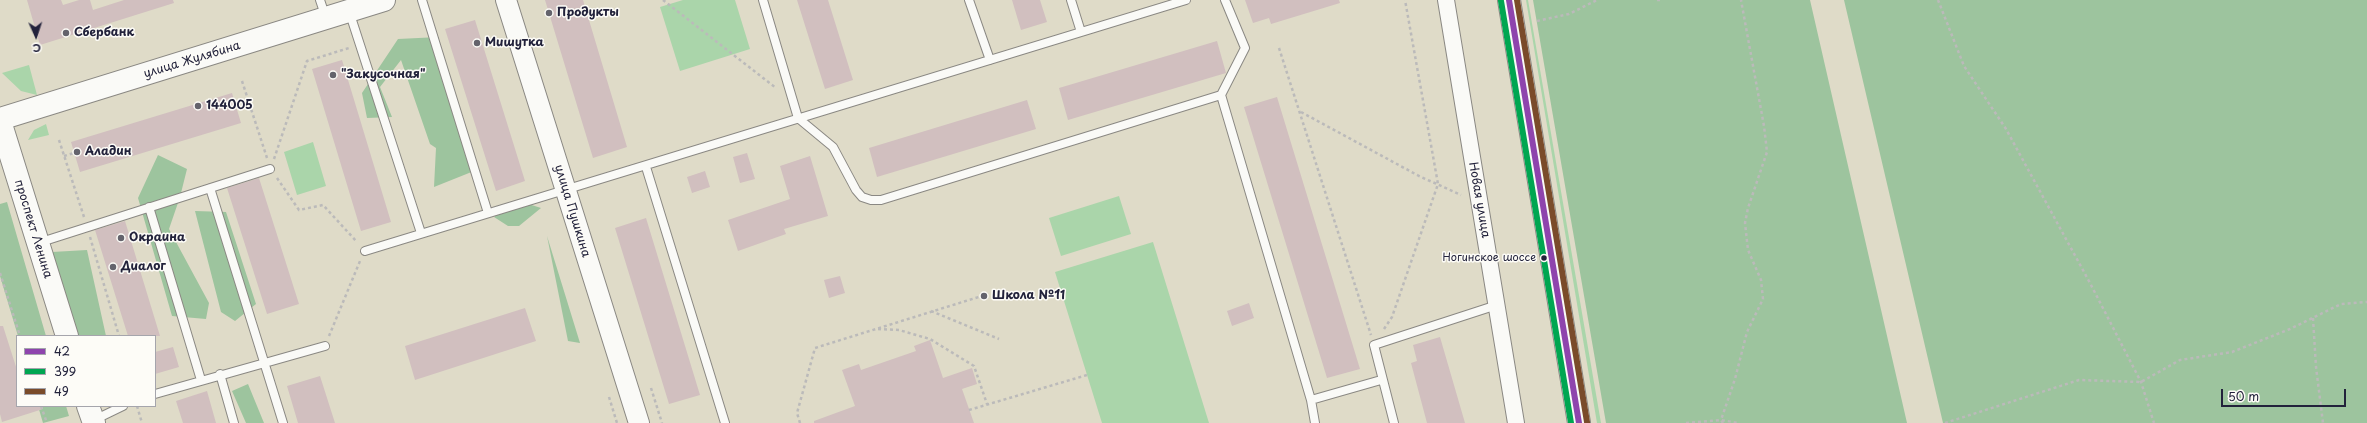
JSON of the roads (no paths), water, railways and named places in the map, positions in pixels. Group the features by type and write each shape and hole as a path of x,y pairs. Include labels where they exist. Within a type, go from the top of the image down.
{"main road":[{"name":"улица Жулябина","path":"0,120 323,9 349,11 384,0"},
{"path":"1509,0 1578,423"},
{"name":"проспект Ленина","path":"0,120 67,335"}],"street":[{"name":"улица Пушкина","path":"506,0 638,423"},
{"name":"Новая улица","path":"1446,0 1516,423"}],"lane":[{"path":"422,0 488,213"},
{"path":"763,0 798,118 833,147 856,190 862,197 871,200 881,200 1221,95"},
{"path":"970,0 990,60"},
{"path":"1071,0 1081,32"},
{"path":"365,251 421,233 646,167 798,118 1182,0"},
{"path":"1225,0 1245,48 1221,95 1311,400 1315,423"},
{"path":"349,11 421,233"},
{"path":"646,167 725,423"},
{"path":"38,243 270,169"},
{"path":"210,188 283,423"},
{"path":"149,207 201,380"},
{"path":"1394,423 1381,380 1374,345 1497,305"},
{"path":"156,394 220,374 325,346"},
{"path":"220,374 234,423"},
{"path":"1311,400 1381,380"},
{"path":"90,418 120,407"}],"place":[{"name":"Продукты","path":"549,13"},
{"name":"Сбербанк","path":"66,33"},
{"name":"Мишутка","path":"477,43"},
{"name":"\"Закусочная\"","path":"333,75"},
{"name":"144005","path":"198,106"},
{"name":"Аладин","path":"77,152"},
{"name":"Окраина","path":"121,238"},
{"name":"Ногинское шоссе","path":"1544,258"},
{"name":"Диалог","path":"113,267"},
{"name":"Школа №11","path":"984,296"}]}
